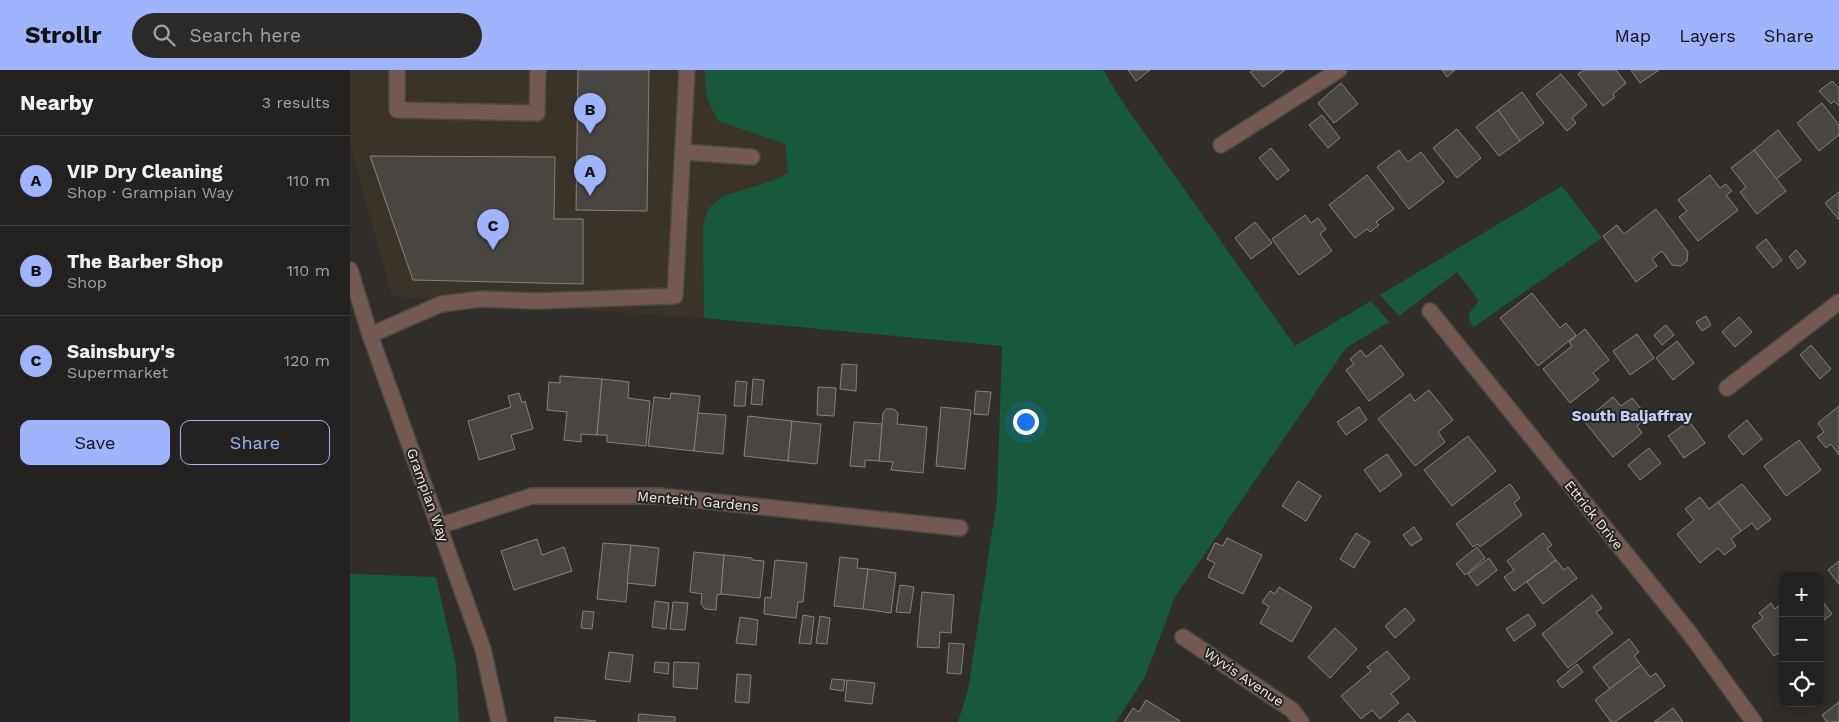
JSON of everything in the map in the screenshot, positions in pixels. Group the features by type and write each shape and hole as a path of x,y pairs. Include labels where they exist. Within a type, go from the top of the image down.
{"street":[{"path":"397,70 397,110 538,113 538,70"},
{"path":"370,335 441,304 481,299 537,301 675,296 687,70"},
{"path":"1221,145 1339,70"},
{"path":"684,152 752,157"},
{"name":"Grampian Way","path":"350,270 370,335 484,649 499,722"},
{"path":"1727,388 1839,302"},
{"name":"Ettrick Drive","path":"1430,311 1688,631 1754,722"},
{"name":"Menteith Gardens","path":"439,526 532,496 660,496 960,528"},
{"name":"Wyvis Avenue","path":"1183,636 1292,710 1301,722"}],"shaded area":[{"path":"350,70 705,70 705,88 718,121 785,144 788,172 703,226 704,318 392,296 350,144"}],"green space":[{"path":"705,70 1103,70 1122,101 1295,346 1371,301 1389,322 1346,348 1175,597 1145,677 1116,722 958,722 968,690 997,500 1002,346 704,318 703,226 708,209 723,196 775,180 788,172 785,144 718,121 707,97"},
{"path":"1562,186 1602,238 1474,327 1469,320 1469,316 1471,310 1479,301 1457,272 1399,316 1380,295"},
{"path":"350,574 436,577 456,665 459,722 350,722"}],"building":[{"path":"578,70 649,70 647,211 576,210"},
{"path":"1128,70 1150,70 1136,81"},
{"path":"1253,70 1285,70 1263,87 1250,72"},
{"path":"1442,70 1455,70 1447,77"},
{"path":"1584,70 1616,70 1626,83 1613,94 1615,97 1603,106 1578,74"},
{"path":"1631,70 1659,70 1640,83"},
{"path":"1561,74 1587,105 1572,118 1576,123 1567,131 1536,94"},
{"path":"1832,81 1839,88 1839,106 1834,101 1831,104 1819,91"},
{"path":"1341,83 1358,104 1334,123 1318,103"},
{"path":"1522,92 1544,123 1520,141 1498,110"},
{"path":"1822,103 1839,125 1839,135 1819,151 1797,123"},
{"path":"1498,110 1520,141 1499,156 1476,127"},
{"path":"1322,115 1340,138 1328,148 1309,125"},
{"path":"1457,129 1481,158 1457,178 1433,148"},
{"path":"1778,130 1801,160 1776,179 1754,150"},
{"path":"1271,148 1289,170 1277,180 1259,158"},
{"path":"1399,150 1408,162 1421,152 1444,182 1409,209 1377,167"},
{"path":"1754,150 1786,191 1757,214 1740,192 1746,187 1731,168"},
{"path":"370,156 555,157 554,219 583,219 583,284 413,280"},
{"path":"1367,175 1394,209 1376,222 1379,225 1370,232 1367,229 1355,238 1329,205"},
{"path":"1710,175 1720,188 1726,184 1732,191 1726,195 1738,210 1698,241 1679,217 1687,211 1678,200"},
{"path":"1839,192 1839,220 1825,203"},
{"path":"1656,209 1688,252 1687,261 1681,266 1672,265 1662,251 1652,259 1657,266 1636,282 1603,236 1617,225 1624,234"},
{"path":"1305,215 1311,223 1318,218 1326,229 1320,234 1332,251 1299,275 1272,239"},
{"path":"1255,222 1272,243 1251,259 1235,238"},
{"path":"1766,239 1782,260 1773,268 1756,247"},
{"path":"1796,250 1806,262 1798,269 1789,257"},
{"path":"1532,293 1560,328 1566,323 1576,335 1538,366 1500,318"},
{"path":"1706,316 1711,325 1702,331 1696,322"},
{"path":"1739,317 1752,332 1735,347 1722,332"},
{"path":"1666,325 1674,335 1662,345 1654,335"},
{"path":"1585,329 1609,360 1593,373 1599,380 1570,403 1543,369 1572,346 1569,342"},
{"path":"1637,334 1654,358 1630,375 1613,351"},
{"path":"1677,341 1694,363 1673,380 1656,358"},
{"path":"1381,345 1404,375 1369,401 1346,370 1354,364 1350,359 1361,350 1366,357"},
{"path":"1811,345 1831,369 1820,379 1800,355"},
{"path":"842,364 857,365 856,391 840,389"},
{"path":"560,376 602,379 597,435 581,434 581,442 564,440 567,412 547,410 549,382 560,383"},
{"path":"602,379 629,382 628,398 650,401 646,446 607,442 607,435 597,435"},
{"path":"753,379 764,380 762,405 751,404"},
{"path":"736,381 747,382 745,406 734,406"},
{"path":"818,387 836,388 834,416 817,415"},
{"path":"1429,390 1453,420 1438,432 1445,442 1415,466 1378,419 1410,394 1415,401"},
{"path":"976,391 991,392 988,415 974,414"},
{"path":"519,393 522,403 525,401 533,429 511,435 515,449 479,460 468,421 511,407 508,396"},
{"path":"671,393 700,396 694,451 648,446 654,397 670,399"},
{"path":"1613,397 1621,406 1632,398 1648,417 1637,426 1642,433 1613,457 1584,421"},
{"path":"1839,406 1839,455 1831,444 1826,448 1817,437 1824,432 1818,423"},
{"path":"941,407 971,410 965,469 936,466"},
{"path":"1359,407 1367,420 1346,435 1337,422"},
{"path":"886,409 894,409 898,413 897,424 927,427 923,473 891,470 893,462 879,461 883,413"},
{"path":"698,413 726,415 723,454 694,451"},
{"path":"748,416 792,421 788,461 744,456"},
{"path":"1747,420 1762,439 1743,455 1728,436"},
{"path":"792,421 821,424 817,464 788,461"},
{"path":"1689,421 1705,443 1684,458 1668,436"},
{"path":"854,422 882,424 879,461 865,460 865,467 850,466"},
{"path":"1468,436 1496,471 1452,506 1424,470"},
{"path":"1799,440 1821,470 1786,496 1764,466"},
{"path":"1649,448 1661,463 1640,480 1628,465"},
{"path":"1387,454 1402,475 1380,492 1364,470"},
{"path":"1298,481 1321,496 1306,521 1282,506"},
{"path":"1510,484 1520,498 1514,503 1522,515 1480,547 1478,544 1473,547 1456,524"},
{"path":"1742,484 1771,519 1757,530 1752,523 1741,531 1718,502"},
{"path":"1700,497 1709,509 1718,502 1741,531 1731,539 1736,546 1724,555 1718,548 1700,563 1677,534 1694,520 1685,509"},
{"path":"1414,527 1422,539 1411,546 1403,535"},
{"path":"1356,533 1370,542 1354,568 1340,559"},
{"path":"1543,533 1552,545 1547,548 1556,560 1514,591 1504,577 1514,570 1507,561"},
{"path":"1227,538 1262,555 1243,594 1208,577 1215,563 1207,559 1215,543 1223,546"},
{"path":"537,539 542,555 564,547 572,571 514,590 501,551"},
{"path":"603,543 631,545 626,602 597,599"},
{"path":"631,545 659,548 655,586 627,583"},
{"path":"1477,547 1485,558 1465,575 1456,564"},
{"path":"694,552 724,555 721,594 717,595 716,610 705,609 701,604 702,594 690,592"},
{"path":"724,555 764,561 760,598 721,594"},
{"path":"840,557 858,559 857,568 868,569 863,609 834,606"},
{"path":"1489,558 1497,570 1477,586 1468,574"},
{"path":"775,560 807,563 803,602 798,602 796,618 764,614 765,597 771,598"},
{"path":"1556,560 1564,570 1568,567 1577,578 1543,604 1527,582"},
{"path":"1839,561 1839,584 1828,570"},
{"path":"868,569 896,573 891,613 863,609"},
{"path":"900,585 914,587 910,613 896,612"},
{"path":"1279,587 1312,607 1292,642 1260,623 1269,607 1262,602 1270,591 1275,594"},
{"path":"922,592 954,595 951,633 940,632 939,648 917,647"},
{"path":"1592,595 1602,608 1596,612 1613,633 1568,668 1542,634"},
{"path":"655,601 669,603 666,629 652,627"},
{"path":"673,602 688,603 685,630 670,629"},
{"path":"1771,603 1775,609 1779,606 1779,653 1774,656 1752,626 1763,618 1759,613"},
{"path":"1824,603 1832,614 1824,620"},
{"path":"1405,608 1415,620 1395,638 1385,626"},
{"path":"583,611 594,612 592,629 581,628"},
{"path":"1528,614 1536,625 1514,641 1506,629"},
{"path":"803,615 814,617 811,644 799,643"},
{"path":"820,616 830,618 827,644 816,643"},
{"path":"740,617 758,620 756,645 736,643"},
{"path":"1335,628 1357,649 1330,678 1308,657"},
{"path":"1629,639 1639,652 1634,656 1641,665 1610,689 1593,667"},
{"path":"949,643 964,644 961,674 947,673"},
{"path":"1387,651 1410,678 1391,694 1399,703 1380,719 1372,710 1361,719 1341,696 1371,671 1367,667"},
{"path":"609,652 633,655 630,682 605,679"},
{"path":"655,662 669,663 668,674 654,672"},
{"path":"674,662 699,663 697,689 673,687"},
{"path":"1577,664 1583,672 1562,688 1557,681"},
{"path":"1641,665 1650,677 1656,673 1665,686 1615,722 1611,722 1595,700"},
{"path":"737,674 751,675 749,703 735,702"},
{"path":"832,679 845,680 843,691 830,689"},
{"path":"847,680 875,683 872,704 845,701"},
{"path":"1146,700 1180,721 1124,722 1133,708 1139,712"},
{"path":"1839,702 1839,722 1827,722 1822,715"},
{"path":"1673,708 1683,722 1654,722"},
{"path":"1408,713 1416,722 1398,722"},
{"path":"639,714 675,717 675,722 638,722"},
{"path":"555,717 596,721 596,722 555,722"}],"place":[{"name":"The Barber Shop","path":"590,134"},
{"name":"VIP Dry Cleaning","path":"590,196"},
{"name":"Sainsbury's","path":"493,250"}],"district":[{"name":"South Baljaffray","path":"1632,416"}]}
